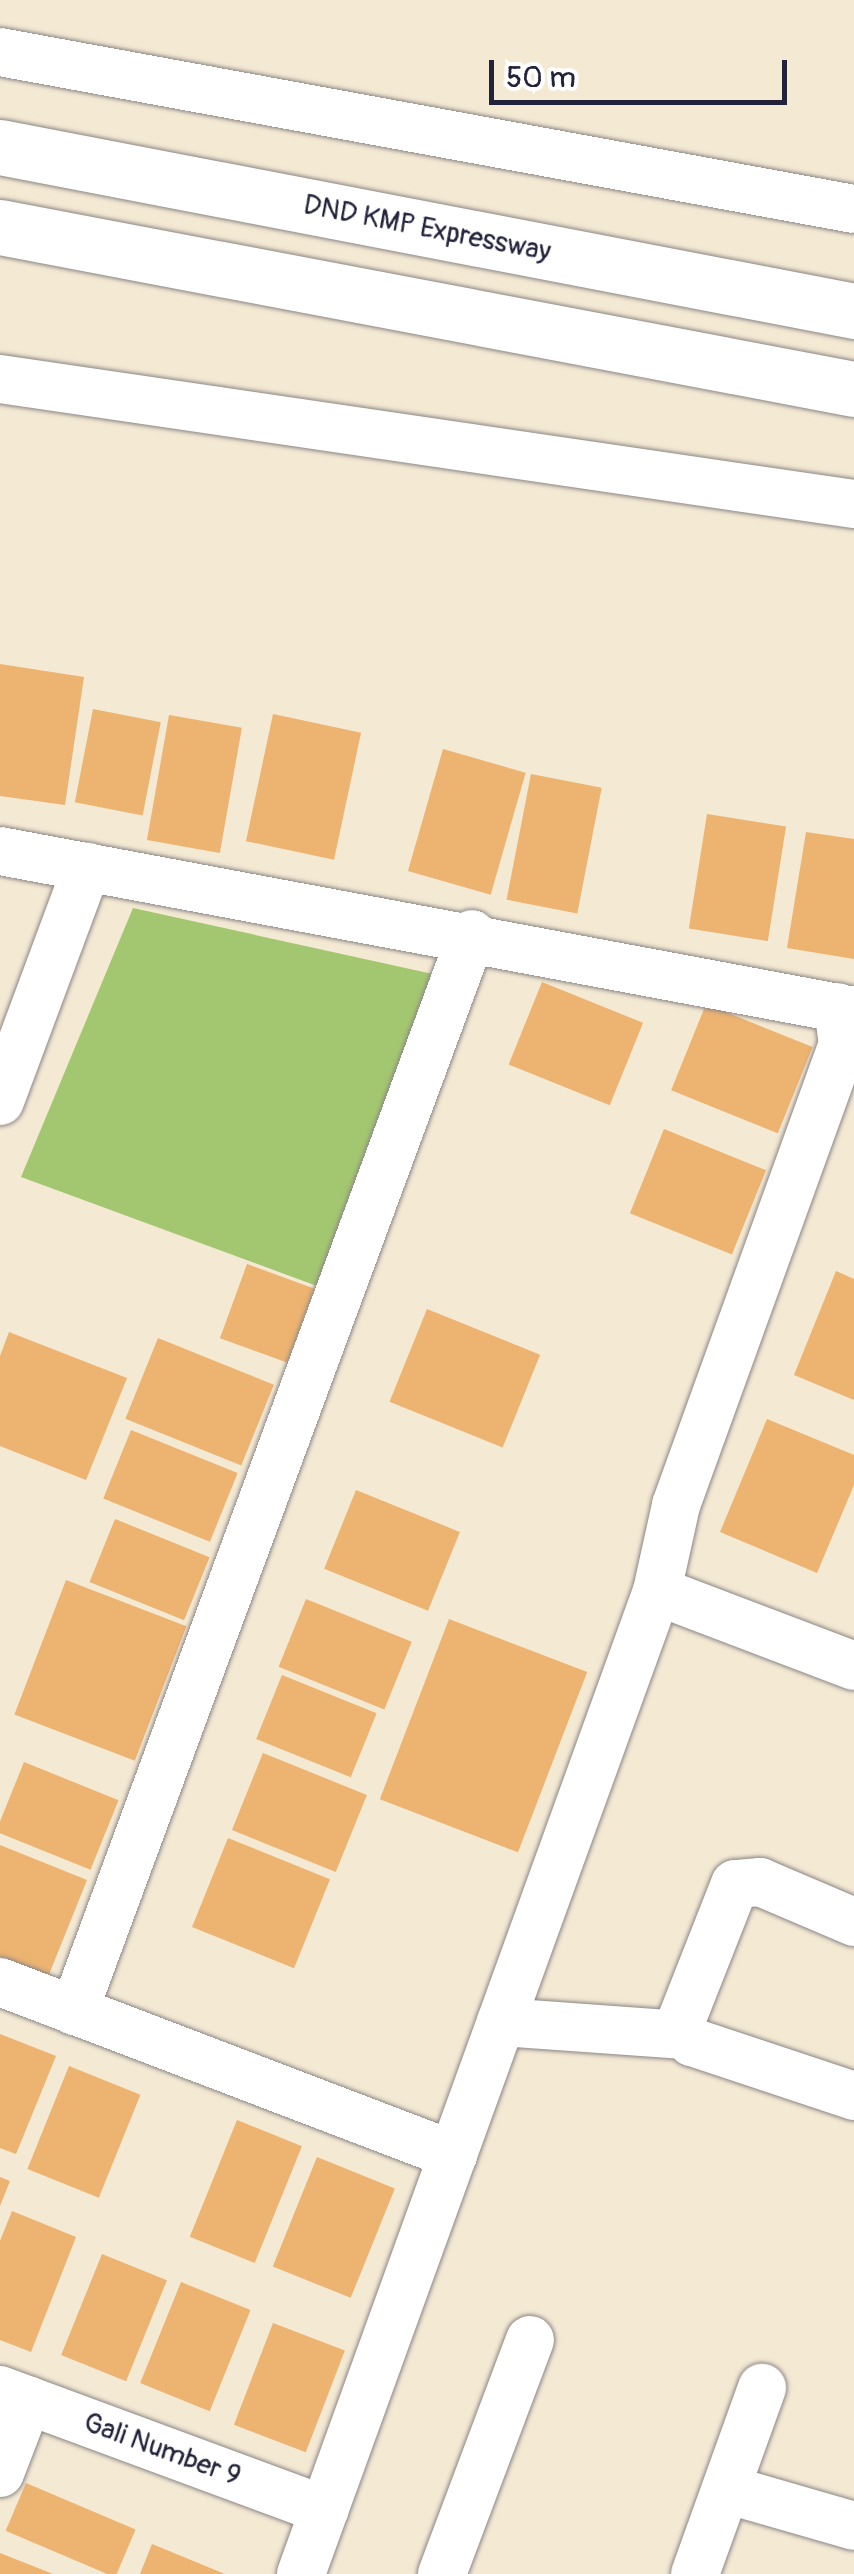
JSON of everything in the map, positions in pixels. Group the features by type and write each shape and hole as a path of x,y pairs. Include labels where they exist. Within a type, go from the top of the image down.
{"highway":[{"name":"DND KMP Expressway","path":"0,147 854,312"},
{"path":"0,227 854,389"}],"street":[{"path":"0,52 854,209"},
{"path":"0,379 854,504"},
{"path":"0,851 472,934 846,1009 843,1044 676,1505 657,1590 301,2574"},
{"path":"0,1101 87,866"},
{"path":"74,2011 472,934"},
{"path":"657,1590 854,1666"},
{"path":"682,2035 680,2014 735,1884 760,1882 854,1922"},
{"path":"0,1982 453,2155"},
{"path":"501,2022 682,2035 854,2096"},
{"path":"442,2574 530,2340"},
{"path":"695,2574 762,2388"},
{"path":"0,2474 14,2395"},
{"name":"Gali Number 9","path":"14,2395 324,2510"},
{"path":"726,2489 854,2526"}],"green space":[{"path":"133,908 451,978 328,1290 21,1177"}],"building":[{"path":"0,664 84,677 65,805 0,796"},
{"path":"93,709 161,722 143,815 75,802"},
{"path":"273,714 361,733 334,860 246,841"},
{"path":"169,715 242,728 220,853 147,840"},
{"path":"443,749 526,773 491,895 408,871"},
{"path":"531,774 602,788 577,913 507,900"},
{"path":"707,814 786,827 768,941 689,929"},
{"path":"806,832 854,839 854,959 787,948"},
{"path":"542,982 643,1023 610,1105 509,1065"},
{"path":"706,1004 813,1047 778,1133 671,1090"},
{"path":"664,1129 766,1170 732,1255 630,1213"},
{"path":"247,1264 315,1289 288,1363 220,1338"},
{"path":"836,1271 854,1279 854,1400 794,1375"},
{"path":"427,1309 540,1355 503,1447 390,1402"},
{"path":"9,1332 127,1378 86,1480 0,1446 0,1356"},
{"path":"158,1338 274,1385 241,1465 125,1419"},
{"path":"767,1419 854,1455 854,1485 817,1573 720,1532"},
{"path":"131,1430 238,1473 210,1542 103,1499"},
{"path":"356,1490 460,1532 428,1611 324,1569"},
{"path":"115,1519 210,1557 184,1620 90,1582"},
{"path":"66,1580 186,1626 135,1761 14,1714"},
{"path":"306,1599 412,1642 384,1709 279,1667"},
{"path":"449,1619 587,1672 518,1852 380,1799"},
{"path":"282,1675 377,1713 351,1777 256,1739"},
{"path":"263,1753 367,1795 336,1872 232,1830"},
{"path":"24,1762 119,1800 90,1870 0,1833 0,1821"},
{"path":"228,1838 330,1879 294,1968 192,1927"},
{"path":"0,1845 87,1880 48,1977 0,1958"},
{"path":"0,2034 56,2056 16,2154 0,2148"},
{"path":"69,2066 140,2095 99,2198 27,2169"},
{"path":"237,2120 302,2146 255,2263 190,2237"},
{"path":"317,2157 395,2188 351,2298 273,2266"},
{"path":"0,2177 10,2181 0,2206"},
{"path":"12,2211 76,2237 31,2352 0,2340 0,2241"},
{"path":"102,2254 167,2280 126,2381 61,2355"},
{"path":"181,2282 251,2310 210,2411 140,2383"},
{"path":"273,2323 345,2351 306,2452 234,2425"},
{"path":"26,2483 136,2529 117,2574 107,2574 6,2531"},
{"path":"152,2544 225,2574 140,2574"},
{"path":"0,2553 53,2574 0,2574"}]}
